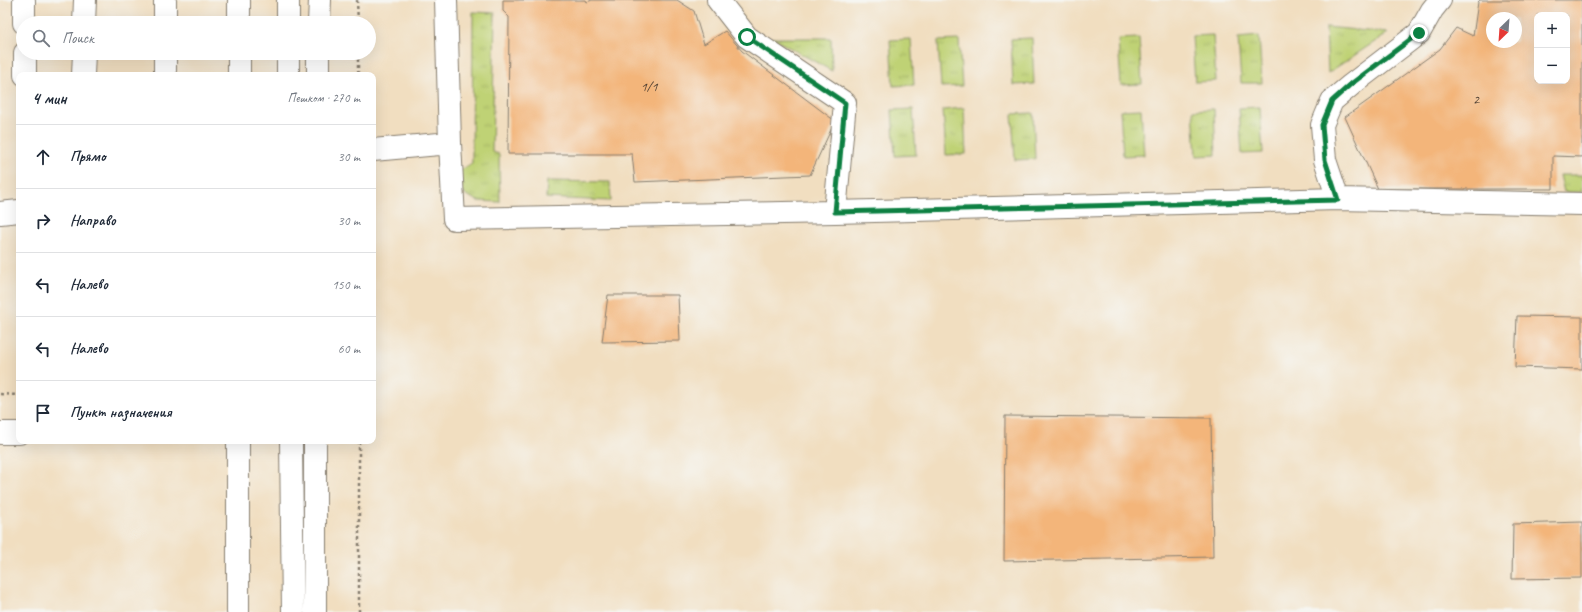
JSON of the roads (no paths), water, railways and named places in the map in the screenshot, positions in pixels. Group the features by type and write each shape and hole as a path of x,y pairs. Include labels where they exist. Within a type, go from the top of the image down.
{"street":[{"path":"24,0 24,16"},
{"path":"84,16 85,0"},
{"path":"165,0 165,16"},
{"path":"239,0 239,16"},
{"path":"288,0 288,16"},
{"path":"319,16 320,0"},
{"path":"446,0 450,143 454,219 1338,200 1582,204"},
{"path":"718,0 747,37 845,103 835,212"},
{"path":"1338,200 1325,160 1322,125 1332,101 1351,84 1419,33 1432,10 1440,0"},
{"path":"25,60 26,72"},
{"path":"83,72 84,60"},
{"path":"165,60 165,72"},
{"path":"239,60 239,72"},
{"path":"288,60 288,72"},
{"path":"318,60 318,72"},
{"path":"376,150 450,143"},
{"path":"0,213 16,211"},
{"path":"0,433 16,433"},
{"path":"238,444 238,612"},
{"path":"291,444 293,612"},
{"path":"315,612 316,444"}]}
